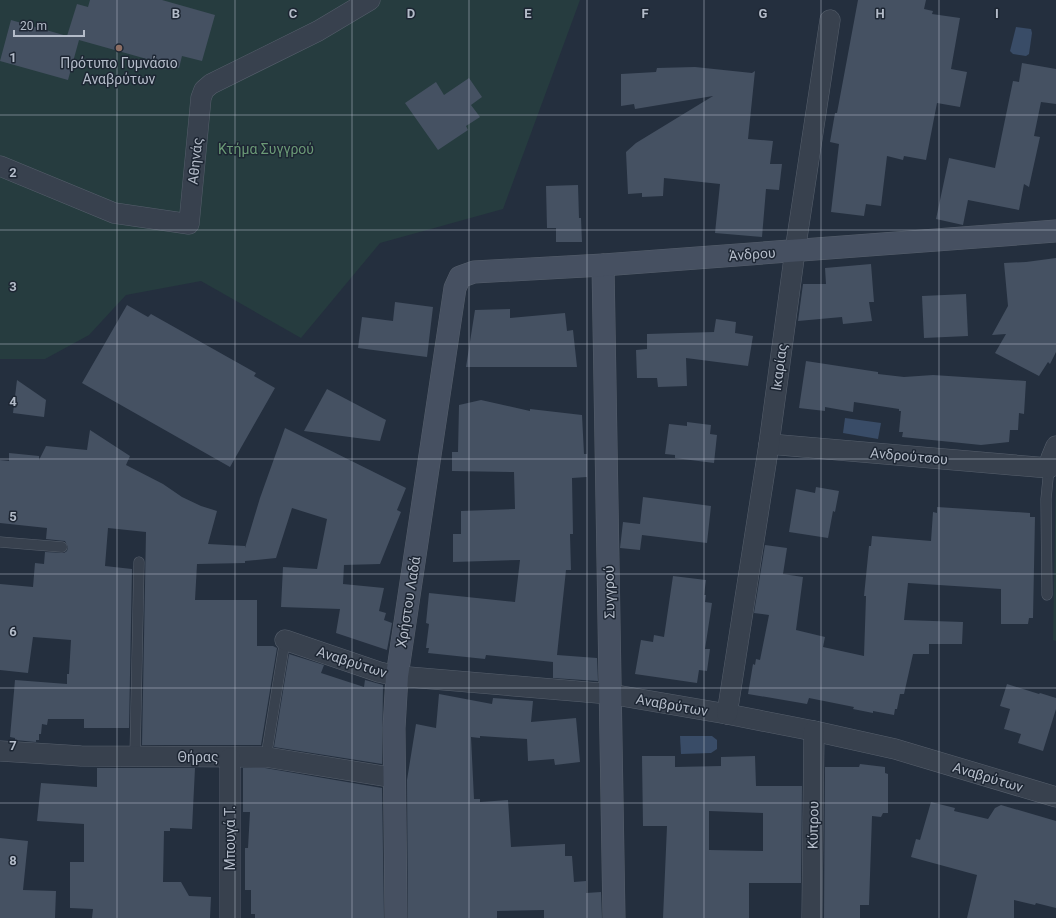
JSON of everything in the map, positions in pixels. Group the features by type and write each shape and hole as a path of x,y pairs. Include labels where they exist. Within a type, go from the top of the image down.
{"main road":[{"name":"Άνδρου","path":"455,288 460,277 474,272 603,265 1056,231"},
{"name":"Συγγρού","path":"603,265 614,918"},
{"name":"Χρήστου Λαδά","path":"396,918 394,728 397,676 455,288"}],"street":[{"name":"Αθηνάς","path":"0,166 114,213 189,224 201,98 204,90 210,84 318,31 370,0"},
{"name":"Ικαρίας","path":"727,714 769,444 794,251 830,20"},
{"name":"Ανδρούτσου","path":"769,444 1048,468"},
{"path":"1048,468 1056,446"},
{"name":"Αναβρύτων","path":"285,640 379,672 397,676 610,694 727,714 814,731 895,750 1056,797"},
{"name":"Κύπρου","path":"812,918 814,731"},
{"name":"Θήρας","path":"0,751 81,756 266,757 395,778"},
{"name":"Μπουγά Τ.","path":"230,758 230,918"}],"lane":[{"path":"1047,595 1046,499 1048,468"},
{"path":"0,542 62,546"},
{"path":"135,757 139,562"},
{"path":"266,757 285,640"}],"green space":[{"name":"Κτήμα Συγγρού","path":"0,0 580,0 503,209 380,243 301,338 201,281 126,295 89,335 45,359 0,359"},
{"path":"1056,470 1056,641 1053,640"}],"water":[{"path":"1016,27 1031,29 1032,33 1029,54 1026,56 1013,54 1010,51"},
{"path":"845,418 881,423 878,439 843,433"},
{"path":"680,736 712,736 717,740 717,749 711,753 681,754"}],"building":[{"path":"90,0 162,0 215,15 202,61 182,56 179,68 79,40 68,80 0,61 11,20 67,36 77,4 88,7"},
{"path":"858,0 926,0 924,9 933,11 932,14 960,18 951,69 967,72 960,107 937,103 926,160 904,156 903,160 887,156 881,206 866,204 864,216 831,212 839,144 830,142 835,113 837,113"},
{"path":"1022,63 1056,69 1056,104 1041,102 1034,136 1040,137 1029,187 1024,184 1019,210 968,200 963,225 936,219 949,158 995,168 1013,81 1019,82"},
{"path":"695,67 752,73 755,71 748,139 773,141 770,164 782,164 779,190 766,189 762,237 715,233 720,184 664,178 663,196 642,197 642,193 628,194 626,152 636,143 713,96 635,109 634,104 621,106 621,74 656,72 657,68"},
{"path":"469,78 482,97 471,105 480,117 466,126 468,130 438,150 405,103 436,82 444,95"},
{"path":"578,185 579,218 581,218 582,242 556,242 556,228 547,228 546,186"},
{"path":"1056,258 1056,352 1050,364 1048,362 1039,376 995,353 1006,334 992,335 1008,306 1004,263"},
{"path":"871,264 874,302 869,302 872,321 843,324 842,317 798,321 803,284 826,284 825,268"},
{"path":"966,294 968,336 924,338 922,296"},
{"path":"395,302 433,307 427,357 358,348 362,317 393,321"},
{"path":"127,305 148,317 151,314 256,373 254,376 275,388 230,467 82,383"},
{"path":"510,309 510,318 565,313 567,331 573,330 577,367 466,367 475,310"},
{"path":"716,319 736,322 735,333 753,336 748,366 686,358 687,386 658,387 657,378 637,378 636,350 647,349 647,334 714,332"},
{"path":"806,361 878,372 878,374 904,377 933,375 1026,381 1024,414 1019,413 1018,430 1010,430 1009,442 981,445 902,437 903,432 899,432 901,411 899,411 899,409 854,402 853,412 825,407 825,411 799,408"},
{"path":"17,380 46,400 44,417 13,413"},
{"path":"327,389 386,420 380,441 304,431"},
{"path":"481,400 530,411 530,409 582,415 584,454 587,454 587,477 572,478 573,534 570,534 571,570 566,570 557,655 597,658 598,681 553,678 553,662 486,655 485,659 428,653 429,648 426,648 429,624 426,623 429,593 515,602 520,560 453,562 453,534 461,534 461,511 515,509 514,472 452,471 452,452 458,452 459,405"},
{"path":"687,422 711,425 710,434 717,435 714,463 675,458 675,455 665,454 669,424 687,426"},
{"path":"285,428 406,488 397,510 401,512 380,564 344,565 343,584 384,588 379,611 386,613 384,620 392,623 387,650 336,633 340,609 281,607 283,567 317,569 327,519 292,508 276,558 245,561 245,563 197,564 195,600 257,600 257,646 273,646 277,648 261,745 142,745 146,532 108,528 105,566 132,569 129,728 84,728 84,719 48,719 47,725 42,724 39,740 36,740 36,742 15,740 15,738 10,737 15,680 67,684 71,640 33,637 28,673 0,670 0,584 33,587 35,563 44,564 45,552 64,553 67,551 68,547 65,541 46,539 47,528 0,523 0,460 9,461 9,453 39,456 39,460 46,446 87,450 90,430 130,456 126,465 163,484 182,497 201,506 217,511 208,544 245,546 245,548 260,498"},
{"path":"816,487 839,491 835,512 833,511 828,538 789,532 796,489 815,493"},
{"path":"643,497 711,506 707,543 642,535 640,550 620,548 623,522 640,524"},
{"path":"937,507 1030,513 1030,517 1035,517 1033,618 1029,618 1028,624 1001,624 1001,589 908,583 904,620 963,622 962,644 929,644 929,654 913,654 904,694 900,694 897,709 895,709 894,715 853,709 854,707 809,698 807,704 748,694 753,664 755,665 756,659 760,660 769,615 754,613 765,545 787,548 783,574 803,577 796,630 825,637 823,647 864,656 866,596 864,596 869,546 871,546 872,536 931,541 933,512 937,513"},
{"path":"673,576 706,580 704,595 706,595 705,602 712,603 705,649 710,649 707,671 699,670 697,683 635,674 641,640 653,642 654,635 664,637"},
{"path":"289,654 324,665 321,673 364,687 365,680 383,685 382,764 274,747"},
{"path":"1007,684 1056,698 1056,709 1043,751 1018,743 1021,734 1004,729 1010,709 1000,706"},
{"path":"439,694 492,704 493,698 533,701 531,722 576,718 580,762 555,765 554,759 528,761 527,739 480,736 480,738 471,737 474,799 480,799 480,802 508,800 511,847 565,844 565,856 572,856 574,882 586,881 586,893 601,892 602,918 544,918 544,910 497,911 497,918 408,918 407,780 416,724 436,728"},
{"path":"642,756 675,756 675,767 721,766 721,757 755,756 756,786 802,786 801,883 749,883 749,918 663,918 667,826 643,826","holes":["709,811 763,813 763,851 709,850"]},
{"path":"860,764 885,767 885,773 888,774 888,813 883,813 881,817 872,816 869,905 860,905 860,918 824,918 825,767 859,767"},
{"path":"97,768 195,768 192,829 170,828 170,831 164,831 163,882 181,882 189,896 211,897 210,918 92,918 93,909 70,908 70,862 84,862 84,824 37,821 41,783 97,787"},
{"path":"243,768 265,768 382,788 384,918 255,918 255,914 251,914 251,890 245,890 245,848 248,848 250,812 243,812"},
{"path":"931,802 955,808 954,811 988,819 995,808 1001,805 1056,821 1056,908 1014,900 1014,918 967,918 977,875 911,857 916,839 920,840"},
{"path":"0,838 28,841 23,890 56,891 55,918 0,918"}],"place":[{"name":"Πρότυπο Γυμνάσιο Αναβρύτων","path":"119,48"}]}
